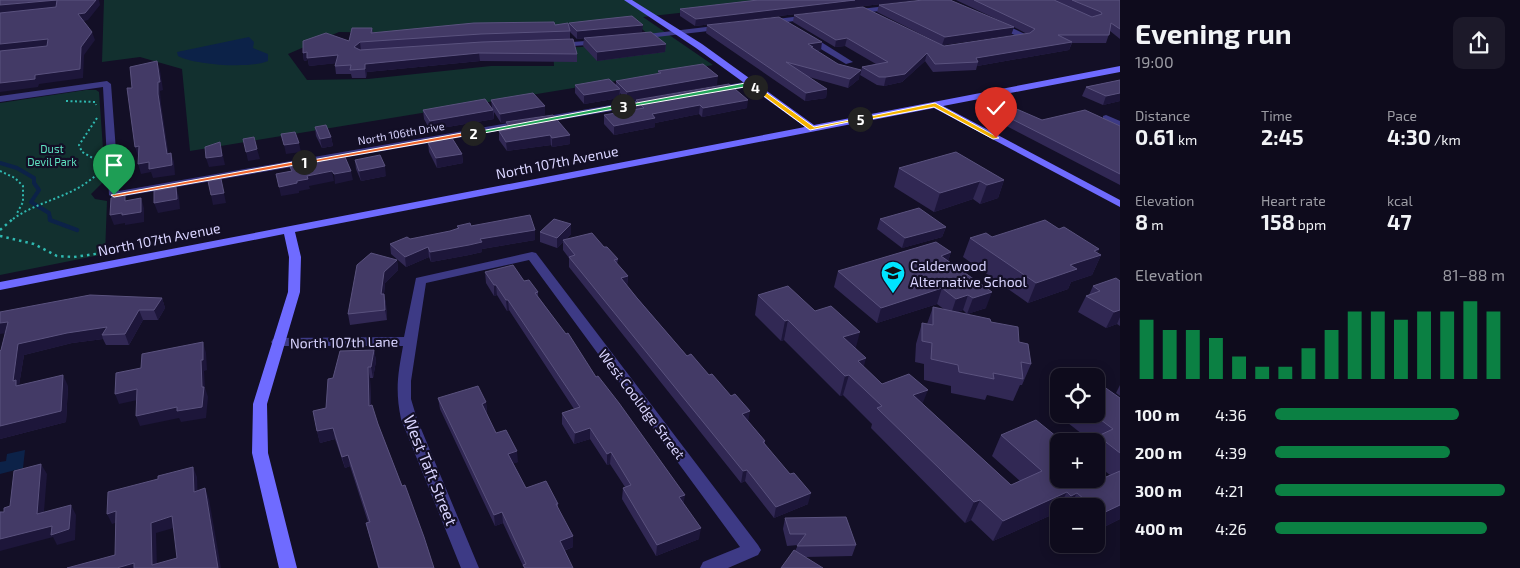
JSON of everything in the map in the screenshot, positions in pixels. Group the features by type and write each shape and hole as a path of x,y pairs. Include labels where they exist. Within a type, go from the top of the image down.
{"main road":[{"path":"627,0 679,32 813,129"},
{"name":"North 107th Avenue","path":"0,286 1120,69"},
{"path":"935,105 1120,204"},
{"path":"288,568 260,453 260,404 294,292 295,257 289,229"}],"street":[{"path":"844,12 899,6"},
{"path":"863,10 880,19"},
{"path":"760,23 817,16"},
{"path":"780,20 795,30"},
{"path":"988,20 1027,37 1008,40"},
{"path":"631,38 731,26"},
{"path":"803,34 849,62"},
{"path":"547,45 604,41"},
{"name":"North 106th Drive","path":"0,100 107,84 114,195 661,100"},
{"path":"709,91 751,84"},
{"path":"1120,115 1106,118 1120,124"},
{"name":"West Coolidge Street","path":"420,281 532,256 752,550 709,568"},
{"name":"West Taft Street","path":"420,281 404,381 404,399 409,419 470,568"},
{"name":"North 107th Lane","path":"278,342 410,341"}],"path":[{"path":"60,100 95,102 97,107"},
{"path":"0,230 15,217 84,184 101,170 100,161 82,152 79,145 94,125 98,112"},
{"path":"0,171 15,178 23,186 23,202 15,217"},
{"path":"0,236 34,244 57,256 74,257 102,253"}],"green space":[{"path":"104,0 796,0 643,17 713,65 190,151 182,69 140,57 102,62","holes":["631,19 652,38 581,47 553,48 554,66 491,66 368,79 307,80 288,54 339,32 410,33 559,26"]},
{"name":"Dust Devil Park","path":"96,90 99,92 105,177 103,182 91,194 95,199 107,201 105,254 0,275 0,103"}],"water":[{"path":"249,37 254,42 253,48 268,54 268,61 249,65 209,64 178,56 177,52"},
{"path":"25,450 23,468 0,474 0,462 6,461 7,454"}],"building":[{"path":"0,0 57,0 0,5"},
{"path":"57,0 96,0 85,13 78,14 92,32 81,47 80,69 35,75 35,79 0,83 0,51 47,46 48,39 0,44 0,13 56,7"},
{"path":"758,0 855,0 696,19 680,9"},
{"path":"923,0 950,0 1014,27 945,37 879,5"},
{"path":"974,0 1054,0 1092,17 1102,14 1072,0 1120,0 1120,29 1111,23 1109,35 1058,35 1072,42 976,58 978,62 935,64 927,53 905,74 879,77 862,67 888,62 847,38 836,40 794,15 863,7 944,46 1030,33 1035,29"},
{"path":"632,16 643,25 577,31 569,23 595,20"},
{"path":"779,17 822,42 808,44 813,47 811,47 838,64 861,70 850,79 786,62 827,89 806,93 707,25"},
{"path":"554,22 555,25 568,23 570,31 481,34 360,42 354,47 360,50 482,42 573,39 577,54 479,53 365,64 365,69 350,70 351,65 335,66 338,55 307,58 307,52 303,53 303,41 326,33 349,41 352,28 372,28 371,33 474,23"},
{"path":"651,32 666,44 597,52 584,38"},
{"path":"157,61 160,82 158,82 158,94 167,154 171,153 172,165 149,169 149,162 138,164 139,146 135,147 127,88 132,88 130,67"},
{"path":"703,64 718,76 627,92 616,81 661,73 658,71"},
{"path":"609,79 620,89 584,95 575,85"},
{"path":"1120,80 1120,93 1106,96 1086,87"},
{"path":"729,84 748,100 703,108 700,105 652,114 655,118 614,126 604,115 644,108 636,100"},
{"path":"533,93 545,106 500,114 491,100"},
{"path":"485,99 493,110 430,121 423,110"},
{"path":"1012,107 1042,120 1085,110 1120,126 1120,174 996,111"},
{"path":"553,115 570,135 552,138 550,135 506,142 499,131 511,129 506,122"},
{"path":"326,125 331,137 320,139 315,127"},
{"path":"295,132 299,143 284,145 281,134"},
{"path":"254,137 257,149 246,152 243,139"},
{"path":"452,138 462,154 436,158 428,143"},
{"path":"220,142 222,156 206,158 205,147"},
{"path":"956,152 1004,180 987,185 980,181 940,193 899,168"},
{"path":"380,155 385,166 359,171 355,160"},
{"path":"345,157 351,171 334,174 332,171 307,176 308,179 279,187 276,174 292,171 290,167"},
{"path":"221,179 224,193 211,195 208,181"},
{"path":"176,187 177,199 154,203 154,191"},
{"path":"125,195 125,201 141,198 141,212 110,215 111,198"},
{"path":"919,208 946,227 905,238 880,219"},
{"path":"530,215 535,230 480,239 482,242 469,245 430,252 428,247 405,257 390,244 407,237 410,239 450,231 459,228 457,226 470,223 471,226"},
{"path":"554,219 571,224 557,238 540,232"},
{"path":"1045,220 1059,229 1064,227 1099,249 1094,251 1101,255 1070,265 1077,269 1036,283 970,238 986,233 992,237"},
{"path":"592,233 618,259 614,260 628,276 621,278 637,298 687,356 691,354 731,396 735,394 750,411 742,414 765,441 763,442 790,474 794,473 811,493 776,507 747,470 743,471 569,257 575,255 563,240"},
{"path":"936,242 951,252 941,256 992,292 973,298 968,295 956,299 942,288 881,308 838,271"},
{"path":"371,253 397,260 384,272 381,294 384,294 385,310 348,314 357,265"},
{"path":"513,265 524,281 529,280 538,292 535,293 566,334 568,333 596,377 598,376 619,403 685,495 679,497 701,528 657,545 623,488 631,485 611,452 607,454 590,428 575,433 562,413 580,407 508,300 506,300 485,272"},
{"path":"1116,278 1120,281 1120,310 1114,312 1086,296 1100,291 1093,286"},
{"path":"788,286 815,311 831,306 860,332 843,337 866,358 858,361 882,384 909,374 928,390 913,395 1011,485 1042,471 1001,435 1036,420 1052,433 1050,433 1050,488 1105,488 1105,476 1120,471 1120,505 1105,512 1105,498 1083,498 1077,493 1071,496 1067,492 1050,498 1050,500 1003,521 980,500 974,502 877,408 882,406 849,375 845,376 788,320 785,321 758,295"},
{"path":"90,295 162,298 154,310 139,310 125,334 102,335 107,327 67,333 18,344 13,381 16,380 16,386 63,375 61,411 0,426 0,351 8,322 0,323 0,312"},
{"path":"933,307 1018,327 1019,342 1028,344 1031,364 1021,362 1023,379 993,373 994,379 959,372 958,365 931,359 932,343 922,341 922,323 933,325"},
{"path":"203,342 203,360 201,360 202,387 204,387 202,407 177,411 177,407 136,416 137,389 115,394 116,373 141,368 142,354"},
{"path":"374,350 371,367 368,367 369,406 372,405 402,486 405,485 434,568 379,568 366,523 370,522 348,455 342,457 333,428 317,431 313,411 326,408 328,379 333,378 340,351"},
{"path":"478,386 486,402 482,404 496,433 506,430 517,451 508,454 526,488 546,481 573,536 560,541 573,568 525,568 523,565 526,564 502,512 494,515 438,398"},
{"path":"1105,388 1120,398 1120,453 1105,441 1104,433 1113,429 1105,423"},
{"path":"41,464 37,514 71,505 69,529 51,535 52,526 0,539 0,512 4,512 4,508 10,506 14,471"},
{"path":"193,467 194,492 205,488 218,568 134,568 134,563 117,568 67,568 115,555 116,511 107,514 108,492 158,479 158,476","holes":["172,516 177,558 152,565 151,523"]},
{"path":"846,517 856,545 797,546 806,534 790,534 785,518"},
{"path":"794,550 823,568 781,568"}],"waterway":[{"path":"0,163 17,168 34,178 34,183 39,190 31,202 49,213 50,219"},
{"path":"50,219 77,230"}],"place":[{"name":"Calderwood Alternative School","path":"893,294"}],"route":[{"path":"114,195 751,84 813,129 935,105 996,138"}]}
